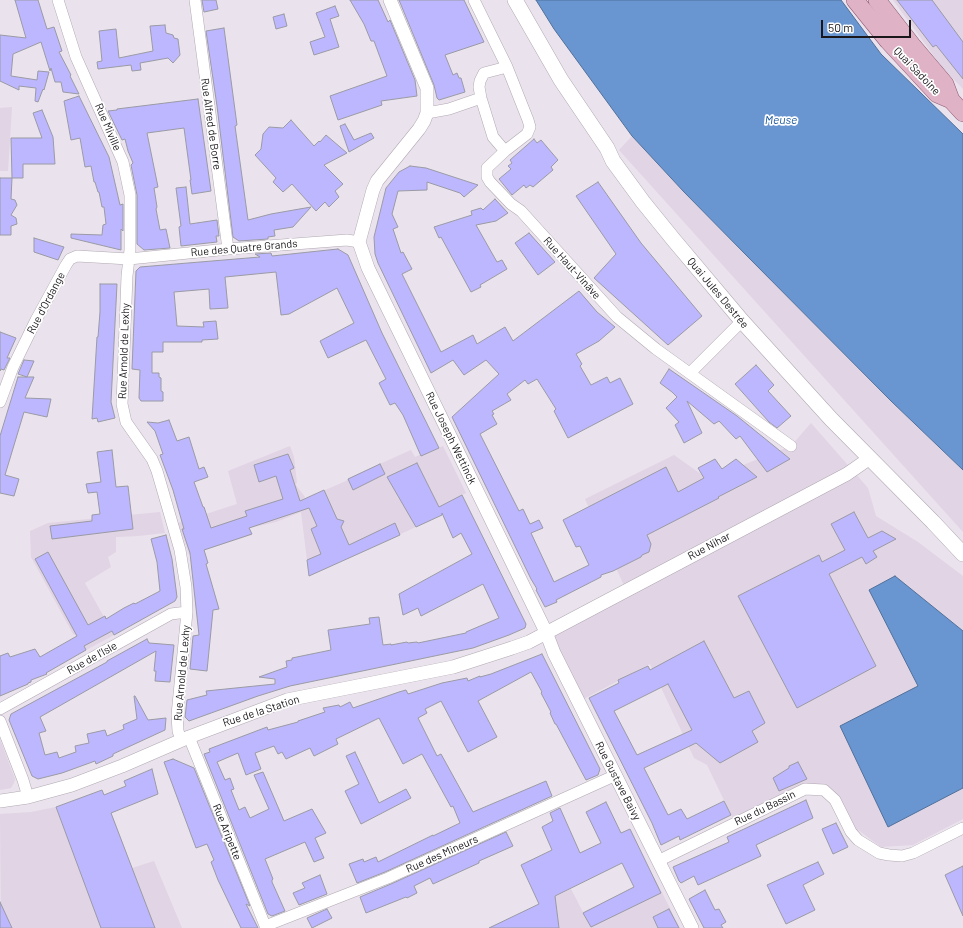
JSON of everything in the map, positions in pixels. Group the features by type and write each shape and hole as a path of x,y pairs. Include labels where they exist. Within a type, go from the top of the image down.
{"main road":[{"name":"Quai Jules Destrée","path":"515,0 561,80 607,148 613,161 648,208 742,321 831,419 934,522 963,554"},
{"name":"Quai Sadoine","path":"855,0 888,41 936,94 951,100"},
{"name":"Quai Sadoine","path":"877,0 945,84 951,100 963,113"}],"street":[{"name":"Rue Miville","path":"58,0 76,57 123,162 130,195 129,259"},
{"name":"Rue Alfred de Borre","path":"194,0 228,249"},
{"path":"359,242 375,186 419,129 427,112 427,88 390,0"},
{"path":"474,0 507,67 526,113 530,127 527,134 505,151 493,137 479,87 482,76 488,71 507,67"},
{"path":"427,112 449,109 481,98"},
{"name":"Rue Haut-Vinâve","path":"505,151 487,168 487,176 490,182 511,204 521,211 617,317 647,343 791,446"},
{"name":"Rue des Quatre Grands","path":"129,259 228,249 347,240 359,242"},
{"name":"Rue Joseph Wettinck","path":"359,242 368,268 394,323 546,632"},
{"name":"Rue d'Ordange","path":"0,402 8,377 17,357 62,271 70,259 77,256 129,259"},
{"name":"Rue Arnold de Lexhy","path":"129,259 122,404 126,422 152,459 162,483 180,550 186,587 187,612 176,715 178,731 185,738"},
{"path":"690,373 742,321"},
{"name":"Rue Nihar","path":"546,632 848,474 870,458"},
{"name":"Rue de l'Isle","path":"0,710 171,614 187,612"},
{"name":"Rue de la Station","path":"0,801 28,797 72,785 100,775 185,738 287,700 452,667 512,648 546,632"},
{"name":"Rue Gustave Baivy","path":"546,632 554,653 692,928"},
{"path":"0,721 28,797"},
{"name":"Rue Aripette","path":"185,738 266,927"},
{"name":"Rue des Mineurs","path":"266,927 388,878 616,775"},
{"name":"Rue du Bassin","path":"658,861 805,789 824,790 835,800 851,832 858,840 879,853 902,856 913,853 963,828"}],"shaded area":[{"path":"893,0 963,0 963,89 942,67"},
{"path":"12,107 8,171 0,171 0,108"},
{"path":"632,136 684,192 747,256 891,401 963,470 963,532 619,150"},
{"path":"811,423 868,488 876,516 918,542 963,576 963,819 913,845 881,847 858,830 851,832 824,790 805,789 735,823 707,765 694,758 650,664 578,702 546,632 626,590 585,499 674,455 708,479 791,446"},
{"path":"290,446 294,457 297,483 295,484 305,497 302,500 411,450 415,457 424,453 426,454 443,446 466,493 444,505 447,512 442,515 309,576 301,512 276,522 250,528 252,535 189,555 178,523 237,504 228,471"},
{"path":"160,512 165,533 116,537 116,552 108,557 111,567 85,583 114,635 86,650 78,636 73,634 31,557 30,531 48,523"},
{"path":"0,739 15,779 11,788 0,790"},
{"path":"56,807 63,827 110,810 132,868 154,861 182,928 1,928 0,814 31,812"},
{"path":"654,877 680,928 489,928 571,889 583,912"}],"water":[{"name":"Meuse","path":"536,0 841,0 881,54 963,134 963,470 891,401 747,256 684,192 632,136 554,29"},
{"path":"895,576 963,631 963,788 888,827 840,726 918,686 869,590"}],"building":[{"path":"15,0 38,0 47,29 54,27 62,51 59,52 79,94 63,92 61,82 55,82 41,42 13,54 11,76 37,80 38,71 49,72 44,90 43,89 38,102 35,101 36,88 19,86 19,90 0,81 0,35 26,38"},
{"path":"202,0 216,0 218,9 204,12"},
{"path":"350,0 378,0 388,22 390,20 415,80 417,96 381,101 382,105 338,120 330,96 387,76 374,41 371,41 364,24"},
{"path":"399,0 464,0 484,42 445,55 453,75 457,73 459,78 461,78 465,92 439,100 437,98 434,85"},
{"path":"897,0 932,0 963,42 963,79 936,45 933,47"},
{"path":"335,6 339,16 330,19 339,47 314,55 310,42 325,37 316,13"},
{"path":"284,14 287,26 276,29 273,17"},
{"path":"165,25 166,33 173,35 174,38 178,39 180,55 173,63 168,58 140,63 141,70 132,71 131,65 98,69 97,62 102,61 99,31 116,29 119,58 153,51 150,26"},
{"path":"224,28 237,125 235,126 248,220 271,214 311,207 293,227 274,230 275,236 268,237 268,239 239,241 233,237 206,31"},
{"path":"79,96 109,157 120,205 123,204 121,250 71,238 71,234 102,235 103,225 106,224 104,207 102,207 99,192 94,182 91,166 85,167 80,138 71,140 64,101"},
{"path":"198,99 211,191 192,194 184,128 147,133 158,187 154,188 160,230 166,229 170,248 144,250 137,244 137,195 131,165 133,163 125,139 122,140 108,111"},
{"path":"42,110 53,137 55,164 23,164 23,178 12,178 11,138 42,138 33,113"},
{"path":"291,120 314,146 326,135 347,153 324,165 343,184 335,191 339,197 329,207 325,202 316,211 292,184 283,192 273,182 276,178 255,155 261,149 263,134 269,127 283,128"},
{"path":"345,124 354,140 371,133 374,138 349,152 340,126"},
{"path":"534,139 537,143 541,140 558,160 551,167 553,170 533,187 530,185 526,188 524,185 512,195 499,179 511,169 508,166 512,163 510,160"},
{"path":"410,166 426,168 478,185 464,197 460,193 427,182 427,190 398,191 392,214 398,227 393,229 401,253 403,252 412,269 402,274 441,352 473,335 477,344 505,327 513,341 579,291 597,312 615,327 599,341 576,354 582,364 580,366 591,385 607,377 610,383 620,378 633,404 568,438 554,411 556,409 537,379 528,384 525,380 507,394 511,400 492,411 494,414 492,415 497,424 480,434 519,511 523,509 530,524 539,520 543,528 531,533 554,582 589,565 580,546 576,547 563,520 666,467 678,492 704,478 698,468 715,459 722,469 736,459 757,477 647,535 651,544 649,552 613,571 601,575 601,577 556,600 557,602 545,607 452,417 499,374 486,360 464,375 453,360 431,373 375,254 374,237 386,188 399,172"},
{"path":"0,178 12,178 11,199 15,200 17,205 11,215 16,218 17,224 11,226 11,235 0,235"},
{"path":"598,182 641,243 702,316 668,345 594,278 616,254 576,196"},
{"path":"186,187 190,224 217,220 219,236 216,236 217,242 181,246 179,227 181,226 176,188"},
{"path":"495,199 508,213 496,221 476,225 497,262 502,260 507,269 471,292 434,227 472,215 471,211 481,208 483,210"},
{"path":"529,233 555,262 538,275 515,243"},
{"path":"34,238 64,247 58,260 34,252"},
{"path":"338,249 348,255 382,333 439,448 421,456 403,415 395,403 390,405 379,383 386,379 366,340 328,358 320,341 354,323 337,288 289,314 281,315 276,272 225,277 228,308 210,309 209,289 174,292 177,326 204,327 203,322 216,321 218,339 202,340 202,342 163,342 163,352 152,352 152,373 159,373 159,377 161,378 163,401 141,401 139,398 140,370 132,369 136,271 140,267 260,257 255,254 271,253 272,256"},
{"path":"100,284 117,284 111,402 115,418 98,422 97,418 92,419 100,312"},
{"path":"0,332 16,338 7,358 10,358 4,370 1,369 0,371"},
{"path":"24,360 34,361 27,377 18,374"},
{"path":"756,365 774,385 768,391 791,416 777,428 769,422 735,384"},
{"path":"669,369 737,416 790,459 767,472 740,436 736,439 719,421 714,424 687,401 702,433 684,443 675,425 679,422 666,408 677,397 660,383"},
{"path":"18,377 34,377 25,398 51,399 47,417 24,412 5,475 19,479 14,496 0,493 0,436"},
{"path":"169,420 177,441 189,437 199,469 204,467 208,477 194,482 211,528 247,516 245,511 283,499 276,476 259,482 254,465 288,454 294,468 290,470 300,501 324,490 337,519 344,521 341,527 349,545 395,523 400,535 309,576 307,560 321,554 311,529 317,526 309,508 249,528 252,534 204,550 208,563 206,564 219,609 213,610 207,671 190,669 193,636 199,635 190,553 182,529 184,529 173,490 160,455 163,454 155,431 147,422 158,423"},
{"path":"112,450 116,487 128,486 133,529 52,539 50,526 92,521 92,515 100,514 97,492 88,493 86,484 101,482 97,452"},
{"path":"417,463 439,507 462,495 526,624 525,628 473,648 290,686 189,721 185,717 187,700 207,695 206,691 275,684 275,679 259,677 287,667 286,661 292,660 292,658 331,650 328,630 370,624 369,618 379,617 383,645 391,645 407,642 418,643 466,633 499,618 483,584 421,616 418,608 403,615 399,594 472,554 461,533 453,538 442,513 442,515 416,527 387,477"},
{"path":"380,464 385,474 353,490 348,479"},
{"path":"854,512 868,538 882,531 896,539 873,551 877,557 866,564 862,557 829,574 876,666 797,708 738,596 819,555 822,562 845,550 831,524"},
{"path":"166,535 172,559 177,597 175,601 114,635 112,631 84,646 86,650 46,673 47,674 31,680 28,684 0,696 0,656 8,653 10,657 35,649 40,657 77,636 35,559 48,552 88,625 105,616 106,619 124,608 160,591 157,562 151,539"},
{"path":"147,639 149,643 174,645 170,682 155,681 156,671 154,671 156,651 40,717 46,731 39,733 45,755 57,752 59,758 76,752 75,746 89,743 87,734 105,730 107,736 124,729 123,725 137,719 134,696 148,720 166,718 165,730 113,754 113,756 96,764 95,761 62,773 38,779 32,776 9,720 11,714"},
{"path":"704,641 734,698 749,691 765,723 752,731 758,742 720,763 696,743 644,768 668,815 681,809 687,819 724,801 731,815 680,840 679,836 661,845 652,823 589,698 619,683 618,680 648,666 650,670","holes":["668,684 692,730 637,755 614,711"]},
{"path":"542,654 600,769 598,775 586,780 555,724 550,713 551,712 541,693 542,692 531,672 478,701 497,737 468,752 441,701 425,709 427,713 418,718 437,756 441,754 473,812 546,781 552,796 385,872 357,883 349,864 363,859 364,862 376,857 378,862 460,823 453,806 451,807 422,754 403,764 379,718 336,739 338,744 314,756 310,748 286,759 282,752 278,754 274,746 255,753 261,769 246,775 238,753 217,762 225,780 230,778 234,789 231,790 239,810 245,807 250,818 269,809 254,775 263,772 284,821 312,809 326,833 315,838 324,858 314,862 305,842 265,859 273,879 272,882 285,911 272,916 268,914 204,754 210,752 209,749 267,727 268,730 298,722 325,712 323,708 339,705 340,707 350,702 353,708 406,690 408,694 442,683 467,678 468,681 480,676 491,674"},
{"path":"355,752 379,803 406,789 411,798 361,824 345,791 359,784 346,756"},
{"path":"173,759 194,768 250,906 246,904 258,928 241,928 218,880 211,862 214,860 207,844 196,848 164,762"},
{"path":"798,762 807,779 779,791 773,778 789,768 789,766"},
{"path":"152,769 158,794 111,813 155,928 101,928 56,807 102,790 104,795 126,786 124,781"},
{"path":"806,800 813,818 756,845 761,856 698,885 694,876 681,883 679,881 673,867 729,842 727,837"},
{"path":"606,802 621,833 630,829 661,893 591,927 583,913 634,887 622,863 555,896 559,928 489,928 539,904 521,865 552,850 542,827 553,821 550,813 560,808 580,853 601,843 586,812"},
{"path":"836,823 848,847 833,854 822,829"},
{"path":"506,832 513,846 433,884 430,878 414,886 417,893 366,913 360,897"},
{"path":"818,862 824,874 803,885 815,910 786,924 767,885"},
{"path":"963,866 963,916 945,875"},
{"path":"320,875 327,894 299,905 293,893 305,888 302,883"},
{"path":"705,890 715,910 719,909 726,922 721,925 723,928 704,928 689,899"},
{"path":"0,902 12,928 0,928"},
{"path":"327,909 332,918 312,928 307,918"},
{"path":"669,909 679,928 658,928 653,917"}]}
